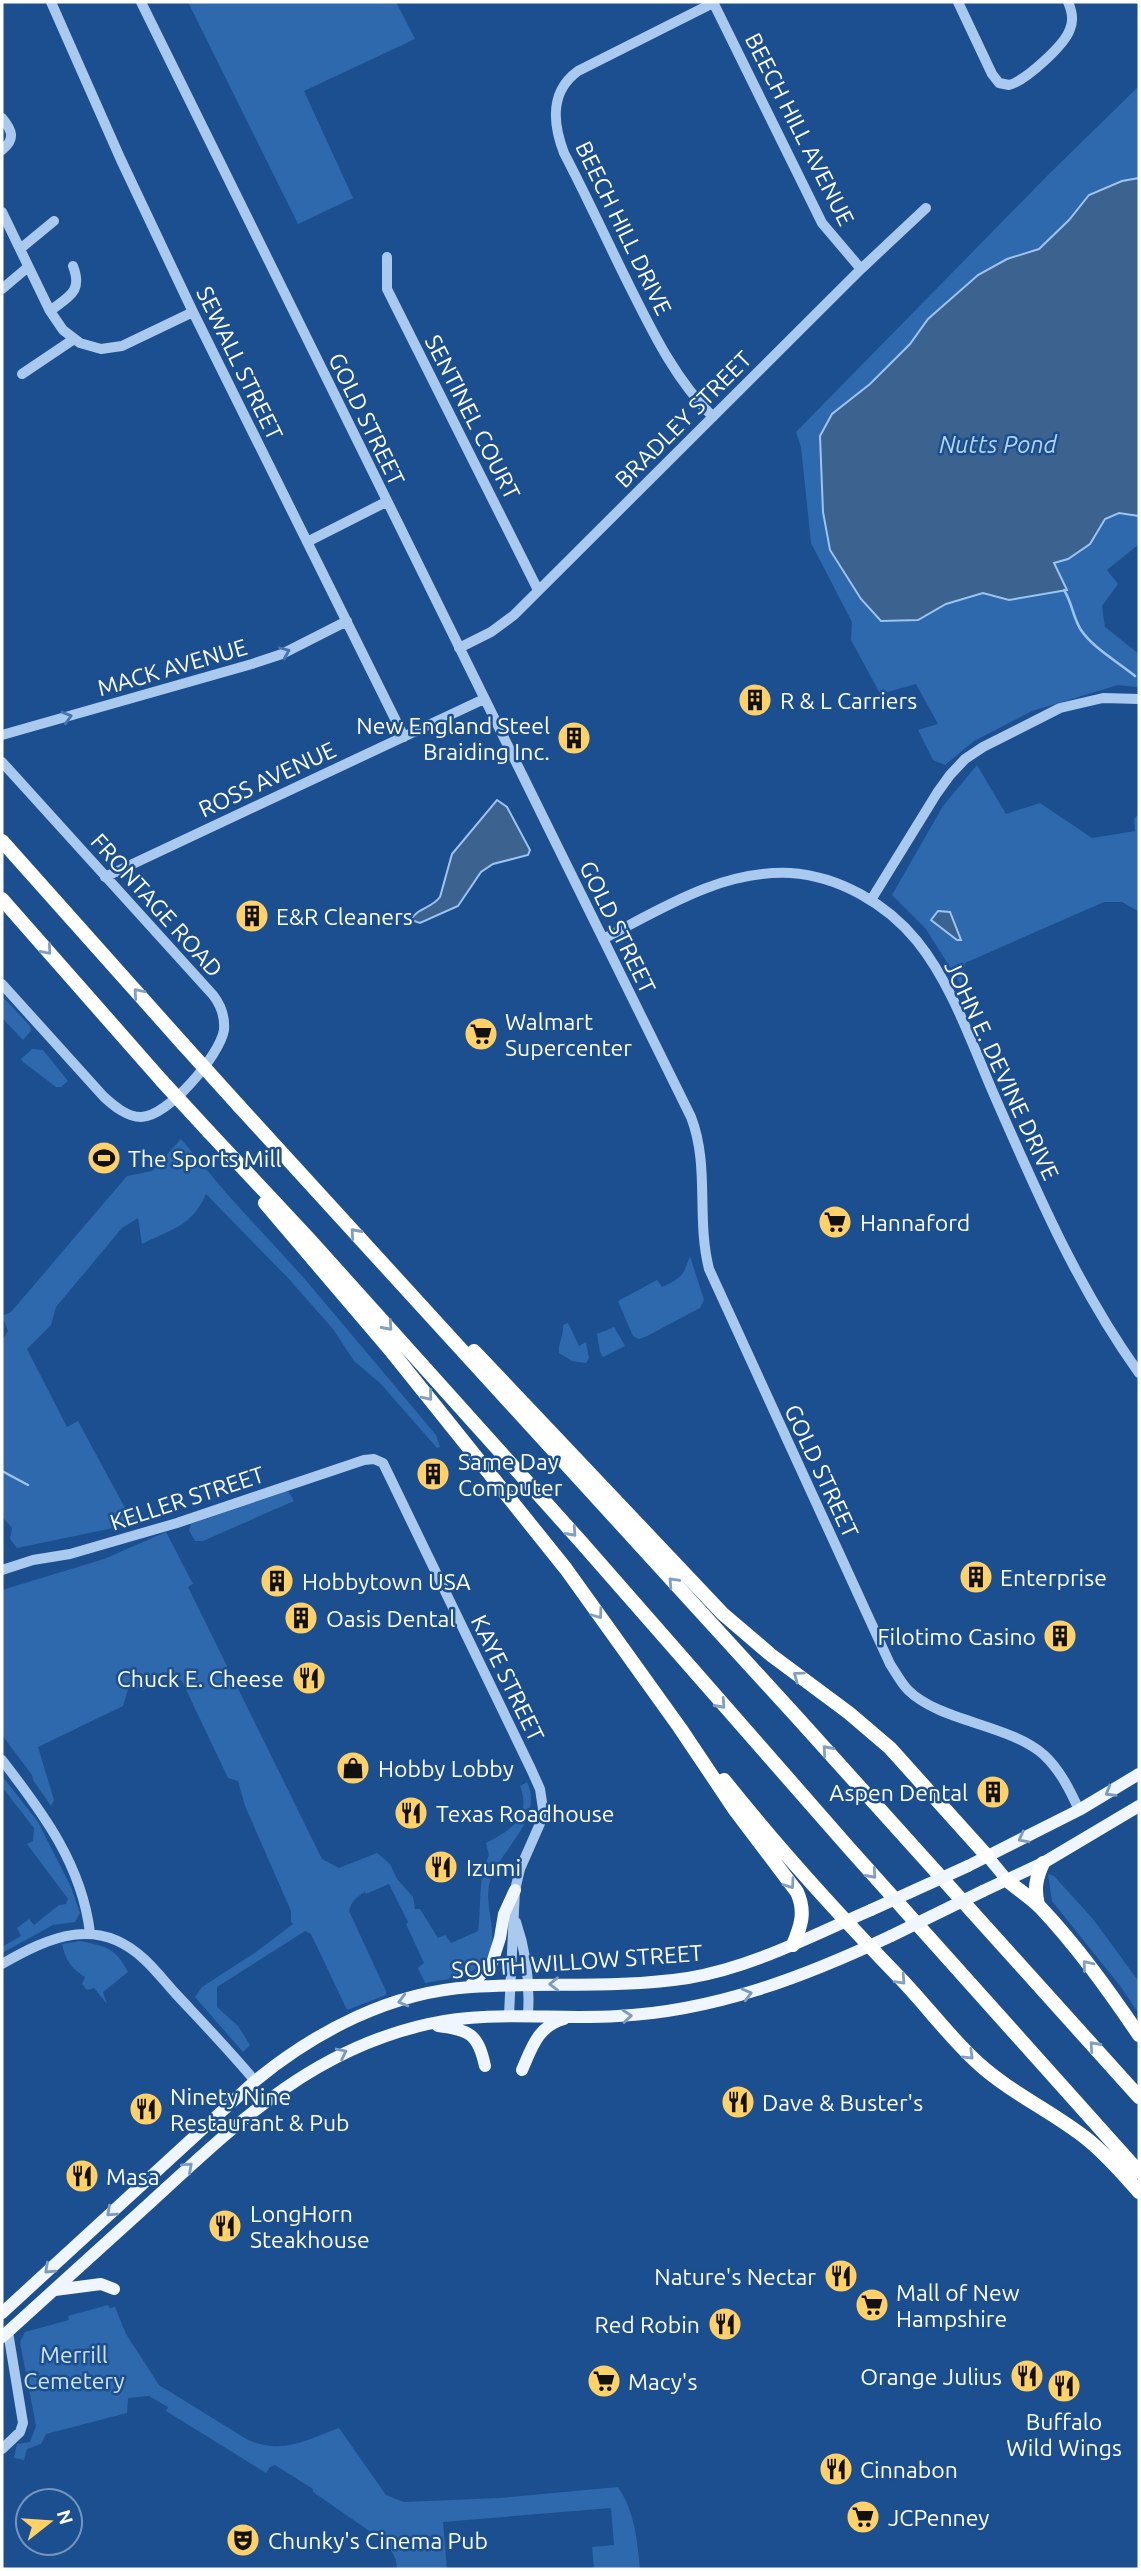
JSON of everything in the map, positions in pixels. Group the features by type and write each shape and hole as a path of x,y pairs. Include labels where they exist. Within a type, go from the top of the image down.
{"highway":[{"path":"2,841 1139,2097"},
{"path":"2,899 162,1081 310,1240 582,1543 849,1848 1139,2172"},
{"path":"229,1154 270,1210 392,1352 550,1548 680,1728 734,1810 797,1892 802,1916 793,1945"},
{"path":"401,1283 480,1356 723,1614 771,1655 874,1733 924,1784 988,1857"},
{"path":"680,1728 773,1842 957,2043 981,2066 1088,2140 1139,2192"},
{"path":"1038,1905 1035,1886 1043,1863"},
{"path":"1007,1880 1038,1905 1104,1986 1139,2035"}],"main road":[{"name":"SOUTH WILLOW STREET","path":"2,2313 255,2081 300,2046 364,2013 411,1998 469,1987 626,1983 685,1978 751,1963 988,1857 1079,1810 1139,1774"},
{"name":"SOUTH WILLOW STREET","path":"5,2335 231,2129 284,2087 354,2047 427,2024 462,2018 509,2015 631,2015 718,2001 780,1984 869,1947 1043,1863 1139,1806"},
{"path":"988,1857 1007,1880"},
{"path":"469,1987 492,1963 504,1913 514,1890"},
{"path":"522,2070 536,2038 545,2028 553,2022 573,2017"},
{"path":"427,2024 457,2028 470,2034 479,2045 485,2066"},
{"path":"55,2290 98,2284 114,2289"}],"street":[{"name":"SEWALL STREET","path":"51,2 121,160 193,312 404,737"},
{"name":"GOLD STREET","path":"141,2 696,1129 703,1167 704,1248 716,1289 890,1664 908,1690 925,1703 1004,1733 1037,1749 1060,1773 1079,1810"},
{"name":"BEECH HILL AVENUE","path":"713,2 822,223 862,269"},
{"name":"BEECH HILL DRIVE","path":"713,2 578,71 561,89 555,110 557,132 564,153 638,304 671,366 694,398 713,417"},
{"path":"958,2 992,74 999,82 1009,85 1024,79 1067,36 1073,16 1068,2"},
{"path":"2,118 12,130 12,137 10,144 2,150"},
{"name":"BRADLEY STREET","path":"459,648 503,624 926,208"},
{"path":"2,212 50,311 63,330 74,339 90,347 112,348 132,342 193,312"},
{"path":"20,249 54,221"},
{"name":"SENTINEL COURT","path":"387,257 387,289 538,590"},
{"path":"50,311 75,291 78,283 73,266"},
{"path":"2,289 29,267"},
{"path":"22,374 74,339"},
{"path":"307,542 386,502"},
{"name":"MACK AVENUE","path":"2,735 252,664 282,654 347,621"},
{"path":"871,900 941,788 965,759 1060,708 1103,698 1139,699"},
{"name":"ROSS AVENUE","path":"105,877 484,699"},
{"name":"FRONTAGE ROAD","path":"2,762 213,995 222,1015 223,1032 213,1053 199,1072 167,1107 153,1115 142,1117 127,1114 113,1105 2,984"},
{"name":"JOHN E. DEVINE DRIVE","path":"603,939 687,895 721,883 756,876 788,873 809,876 830,881 871,900 905,928 936,969 960,1017 1047,1216 1098,1310 1139,1373"},
{"name":"KELLER STREET","path":"2,1570 33,1560 70,1554 177,1523 364,1460 374,1458 383,1463"},
{"name":"KAYE STREET","path":"383,1463 540,1789 542,1819 520,1869 514,1890 515,1918 509,2015"},
{"path":"2,1760 37,1805 55,1834 84,1896 90,1933"},
{"name":"KAYE STREET","path":"515,1918 530,1985 528,2015"},
{"path":"2,1964 53,1938 90,1933 114,1939 143,1958 255,2081"},
{"path":"2,2449 20,2432 23,2423 5,2335"}],"green space":[{"path":"188,2 396,2 415,39 304,91 353,198 298,224"},
{"path":"1139,86 1139,178 1122,181 1089,195 1069,220 1039,249 1007,259 978,275 928,319 910,344 870,384 832,414 822,474 823,512 918,620 946,604 983,593 1009,599 1067,590 1054,563 1068,559 1090,544 1105,520 1119,513 1139,516 1139,544 1107,570 1118,584 1102,606 1105,627 1139,654 1139,685 1118,685 1032,711 974,741 945,765 933,760 918,730 938,724 916,684 884,693 883,699 851,640 852,622 811,543 801,447 796,432"},
{"path":"977,765 1006,814 1040,803 1092,838 1135,831 1134,819 1139,814 1139,912 1122,902 1104,902 965,963 961,985 926,929 892,895 943,806"},
{"path":"2,996 30,1026 31,1031 23,1040 2,1018"},
{"path":"32,1049 43,1050 68,1081 61,1087 56,1087 23,1062 21,1059"},
{"path":"181,1139 304,1278 436,1435 440,1447 437,1448 380,1383 354,1361 333,1329 288,1278 206,1194 188,1220 142,1244 138,1218 122,1228 56,1307 51,1325 27,1349 67,1427 78,1421 131,1519 141,1517 142,1522 17,1548 10,1539 12,1528 2,1517 2,1340 8,1331 2,1316 11,1312 127,1176 152,1171"},
{"path":"690,1256 704,1300 700,1308 647,1336 639,1339 633,1336 618,1301 657,1280 662,1287 674,1281 681,1276"},
{"path":"568,1323 579,1346 586,1342 589,1358 586,1363 572,1361 559,1353 563,1325"},
{"path":"614,1327 625,1346 603,1357 597,1334"},
{"path":"288,1491 294,1501 203,1541 195,1541 189,1530 191,1524"},
{"path":"166,1532 193,1584 188,1587 322,1859 339,1868 377,1853 390,1864 397,1879 413,1897 415,1909 420,1909 438,1938 445,1935 451,1943 478,1931 481,1883 489,1855 486,1843 504,1833 517,1821 523,1806 520,1786 527,1782 531,1795 526,1820 491,1878 488,1898 492,1928 491,1948 482,1964 460,1976 425,1983 418,1968 424,1963 389,1884 366,1894 365,1892 359,1895 349,1911 386,1995 347,2010 311,1934 305,1931 217,1987 217,2007 238,2026 250,2045 243,2052 195,1997 202,1987 293,1924 291,1911 245,1806 238,1781 228,1778 182,1681 173,1676 143,1690 129,1686 123,1706 38,1747 54,1800 51,1806 2,1735 2,1590 104,1559"},
{"path":"2,1776 38,1822 71,1887 80,1913 75,1922 53,1925 2,1953 2,1947 21,1936 17,1928 29,1919 34,1925 59,1905 66,1904 68,1899 27,1844 33,1841 34,1828 2,1787"},
{"path":"1048,1874 1054,1876 1093,1919 1137,1979 1139,2014 1121,1987 1052,1901"},
{"path":"80,1941 109,1949 119,1957 128,1972 103,1992 107,2004 94,1988 87,1990 82,1984 85,1977 70,1964 65,1955 62,1944"},
{"name":"Merrill Cemetery","path":"108,2305 110,2308 115,2307 126,2334 159,2385 248,2440 261,2444 294,2444 339,2428 386,2495 404,2502 500,2498 618,2487 632,2516 640,2569 594,2569 592,2547 614,2545 611,2508 443,2522 447,2569 397,2569 396,2560 388,2544 313,2492 313,2489 275,2465 266,2473 166,2411 168,2407 149,2396 128,2398 127,2413 46,2434 41,2444 27,2449 24,2460 14,2458 17,2444 30,2442 36,2426 20,2342 25,2332 69,2320 68,2316"}],"water":[{"name":"Nutts Pond","path":"1139,178 1139,516 1119,513 1105,519 1090,544 1068,559 1054,563 1067,590 1009,600 983,593 946,604 918,620 881,621 861,599 830,550 823,512 820,436 832,414 870,384 910,344 928,319 978,275 1007,259 1039,249 1069,220 1089,195 1122,181"},
{"path":"497,800 507,807 530,850 528,855 493,864 481,872 458,906 420,923 411,920 440,897 452,854"},
{"path":"938,911 950,912 961,940 957,940 931,920"}],"waterway":[{"path":"1064,590 1078,625 1086,637 1135,676"},
{"path":"2,1471 28,1485"}],"place":[{"name":"R & L Carriers","path":"755,700"},
{"name":"New England Steel Braiding Inc.","path":"574,738"},
{"name":"E&R Cleaners","path":"252,916"},
{"name":"Walmart Supercenter","path":"481,1034"},
{"name":"The Sports Mill","path":"104,1158"},
{"name":"Hannaford","path":"835,1222"},
{"name":"Same Day Computer","path":"433,1474"},
{"name":"Enterprise","path":"976,1577"},
{"name":"Hobbytown USA","path":"277,1581"},
{"name":"Oasis Dental","path":"301,1618"},
{"name":"Filotimo Casino","path":"1060,1636"},
{"name":"Chuck E. Cheese","path":"309,1678"},
{"name":"Hobby Lobby","path":"353,1768"},
{"name":"Aspen Dental","path":"993,1792"},
{"name":"Texas Roadhouse","path":"411,1813"},
{"name":"Izumi","path":"441,1867"},
{"name":"Dave & Buster's","path":"738,2102"},
{"name":"Ninety Nine Restaurant & Pub","path":"146,2109"},
{"name":"Masa","path":"82,2176"},
{"name":"LongHorn Steakhouse","path":"225,2226"},
{"name":"Nature's Nectar","path":"841,2276"},
{"name":"Mall of New Hampshire","path":"872,2305"},
{"name":"Red Robin","path":"725,2324"},
{"name":"Orange Julius","path":"1027,2376"},
{"name":"Macy's","path":"604,2381"},
{"name":"Buffalo Wild Wings","path":"1064,2386"},
{"name":"Cinnabon","path":"836,2469"},
{"name":"JCPenney","path":"863,2517"},
{"name":"Chunky's Cinema Pub","path":"243,2540"}]}
